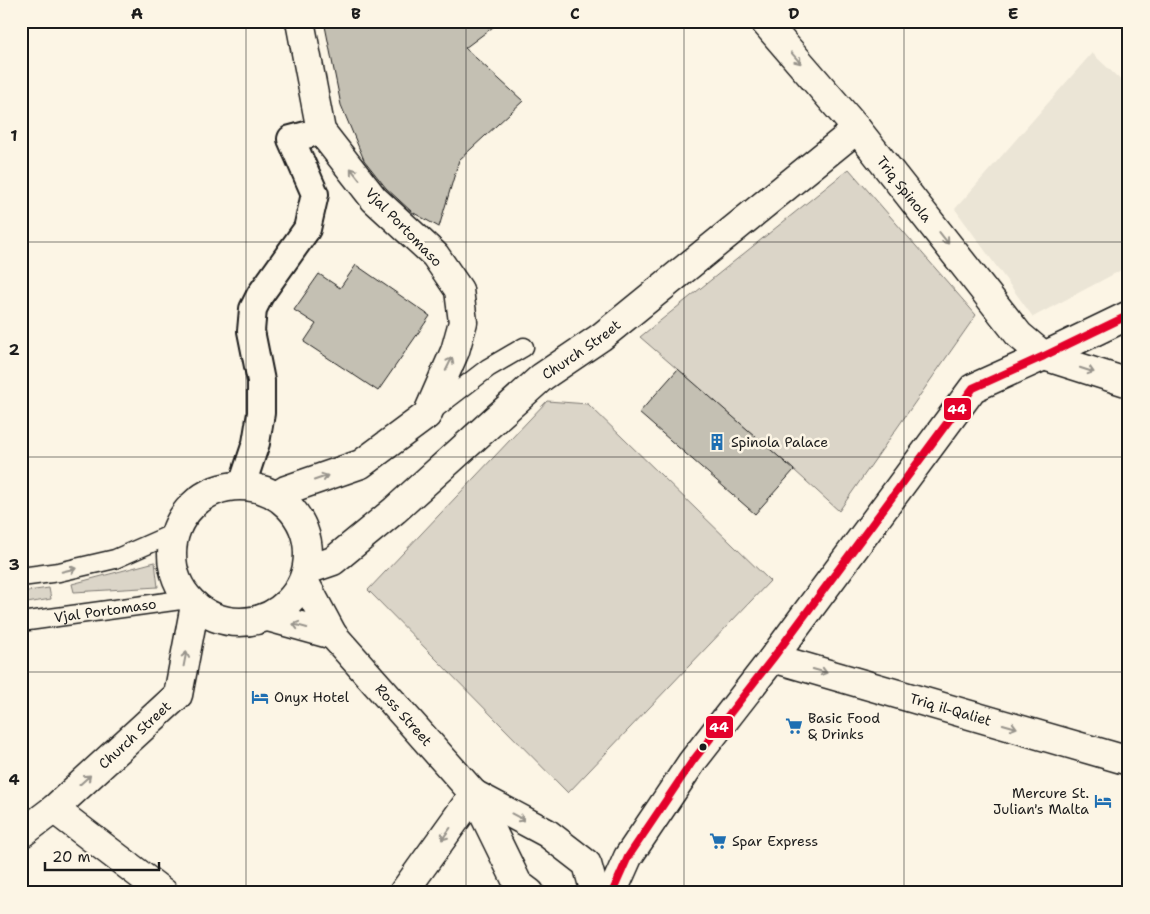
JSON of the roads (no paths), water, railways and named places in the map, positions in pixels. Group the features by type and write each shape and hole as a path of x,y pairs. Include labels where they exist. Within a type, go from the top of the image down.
{"street":[{"name":"Vjal Portomaso","path":"276,496 286,490 361,464 427,415 455,351 462,322 459,290 435,255 374,199 321,131 300,21"},
{"name":"Triq Spinola","path":"764,21 858,129 1019,335 1044,356"},
{"name":"Church Street","path":"305,575 333,562 395,510 542,376 601,337 858,129"},
{"path":"242,485 256,444 260,413 261,381 251,331 253,310 260,295 307,229 315,194 291,139 321,131"},
{"path":"612,893 628,856 692,762 773,658 972,388 1129,316"},
{"path":"1044,356 1129,383"},
{"path":"242,485 260,488 276,496 290,507 301,522 307,539 305,575 295,596 283,609 268,617 249,622 229,622 211,616 191,602 176,579 171,556 174,533 182,517 193,503 208,493 224,487 242,485"},
{"name":"Ross Street","path":"305,575 333,635 474,794 518,884 530,893"},
{"name":"Church Street","path":"21,834 54,809 178,695 191,602"},
{"path":"268,617 333,635"},
{"name":"Triq il-Qaliet","path":"773,658 1129,761"},
{"path":"403,893 474,794"},
{"name":"Ross Street","path":"474,794 548,833 587,864 595,893"},
{"path":"54,809 164,893"}],"lane":[{"path":"427,415 488,368 524,347"},
{"path":"21,577 60,572 115,559 174,533"},
{"name":"Vjal Portomaso","path":"21,622 191,602"}],"place":[{"name":"Spinola Palace","path":"717,442"},
{"name":"Onyx Hotel","path":"260,697"},
{"name":"Basic Food & Drinks","path":"794,726"},
{"name":"Mercure St. Julian's Malta","path":"1103,801"},
{"name":"Spar Express","path":"718,841"}]}
